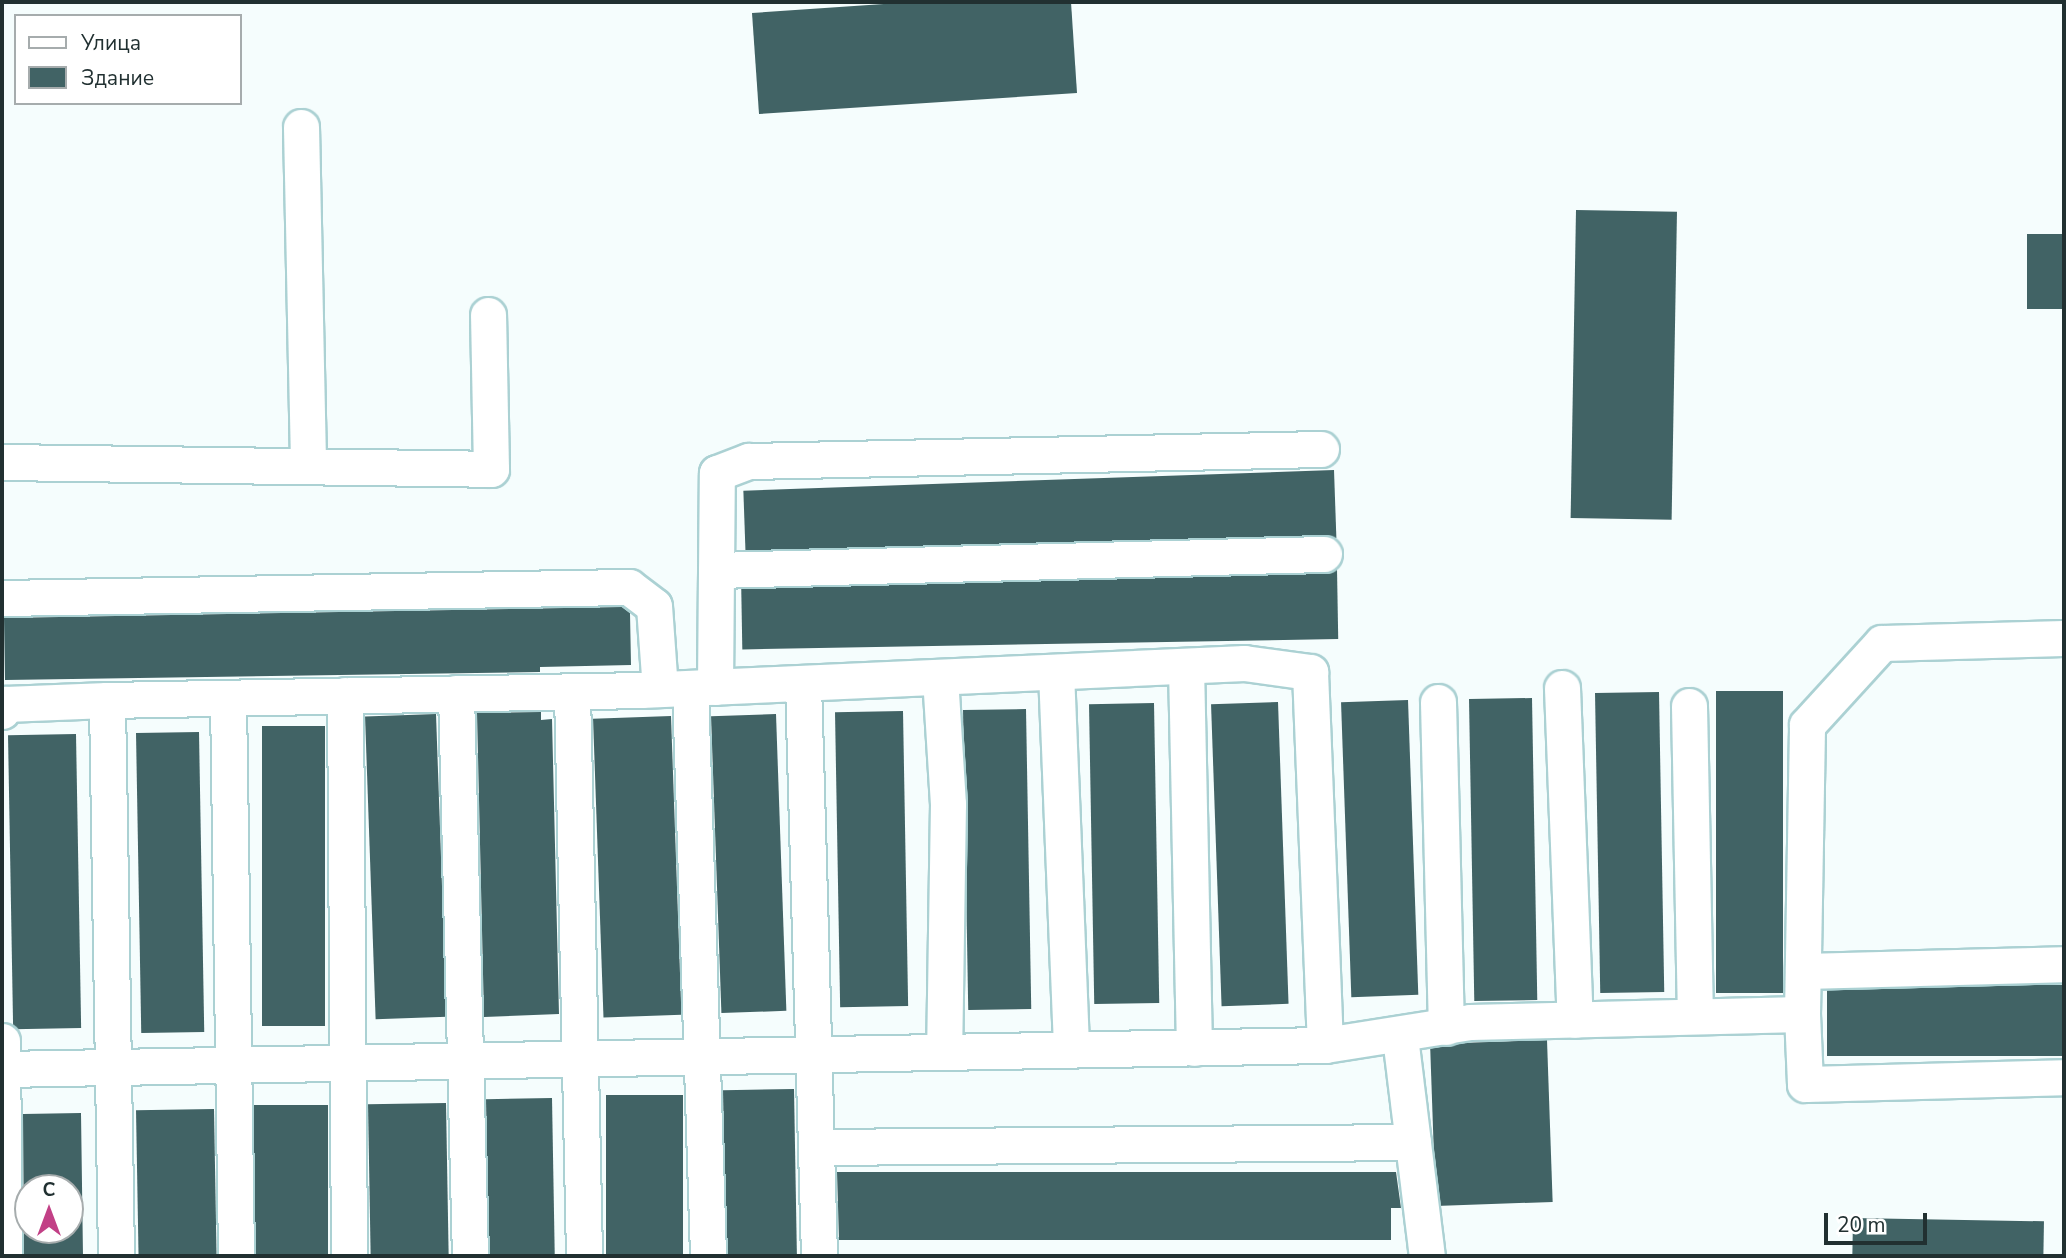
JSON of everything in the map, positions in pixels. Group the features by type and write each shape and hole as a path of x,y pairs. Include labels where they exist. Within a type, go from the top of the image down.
{"lane":[{"path":"301,127 308,465"},
{"path":"2,463 491,469 488,315"},
{"path":"708,1256 688,688 716,570 717,473 749,461 1321,449"},
{"path":"716,570 1324,554"},
{"path":"2,598 629,587 654,606 688,688"},
{"path":"2064,638 1882,643 1807,725 1802,1014 1805,1084 2064,1077"},
{"path":"3,702 688,688 1244,663 1310,671 1325,1045"},
{"path":"1186,666 1194,1048"},
{"path":"1056,671 1071,1050"},
{"path":"940,677 948,804 944,1052"},
{"path":"803,682 816,1054 819,1256"},
{"path":"1562,688 1575,1020"},
{"path":"572,691 582,1059 584,1256"},
{"path":"456,694 470,1061 470,1256"},
{"path":"345,695 349,1256"},
{"path":"228,698 236,1256"},
{"path":"107,700 116,1068 116,1256"},
{"path":"1438,702 1446,1027"},
{"path":"1689,706 1695,1016"},
{"path":"1803,971 2064,964"},
{"path":"4,1256 2,1060 116,1068 1325,1045 1400,1037 1446,1027 1575,1020 1802,1014"},
{"path":"1400,1037 1427,1256"},
{"path":"817,1147 1413,1142"}],"building":[{"path":"913,2 1071,2 1077,93 759,114 752,13"},
{"path":"1576,210 1677,212 1672,520 1571,518"},
{"path":"2027,234 2064,234 2064,309 2027,309"},
{"path":"1334,470 1336,538 746,559 743,491"},
{"path":"1337,569 1338,639 742,649 741,579"},
{"path":"622,607 630,613 631,665 540,667 540,672 5,680 4,618"},
{"path":"1716,691 1783,691 1783,993 1716,993"},
{"path":"1659,692 1664,992 1600,993 1595,693"},
{"path":"1532,698 1537,1000 1474,1001 1469,699"},
{"path":"1408,700 1418,995 1351,997 1341,702"},
{"path":"1278,702 1289,1004 1222,1006 1211,704"},
{"path":"1154,703 1159,1003 1094,1004 1089,704"},
{"path":"1026,709 1031,1009 968,1010 963,710"},
{"path":"903,711 908,1006 840,1007 835,712"},
{"path":"541,712 541,720 552,719 559,1014 484,1017 477,713"},
{"path":"436,714 447,1017 376,1019 365,716"},
{"path":"776,714 786,1011 721,1013 711,716"},
{"path":"671,716 681,1015 603,1018 593,719"},
{"path":"262,726 325,726 325,1026 262,1026"},
{"path":"199,732 204,1032 141,1033 136,733"},
{"path":"76,734 81,1028 13,1029 8,735"},
{"path":"1827,985 2064,985 2064,1056 1827,1056"},
{"path":"1547,1040 1553,1202 1436,1206 1430,1044"},
{"path":"794,1089 797,1256 726,1256 723,1090"},
{"path":"606,1095 683,1095 683,1256 606,1256"},
{"path":"552,1098 555,1256 489,1256 486,1099"},
{"path":"446,1103 449,1256 371,1256 368,1104"},
{"path":"254,1105 328,1105 328,1256 254,1256"},
{"path":"214,1109 217,1256 139,1256 136,1110"},
{"path":"81,1113 82,1174 23,1174 23,1114"},
{"path":"837,1172 1396,1172 1401,1208 1391,1208 1391,1240 839,1240"},
{"path":"1853,1218 2044,1221 2043,1256 1852,1256"},
{"path":"24,1244 83,1244 83,1256 24,1256"}]}
